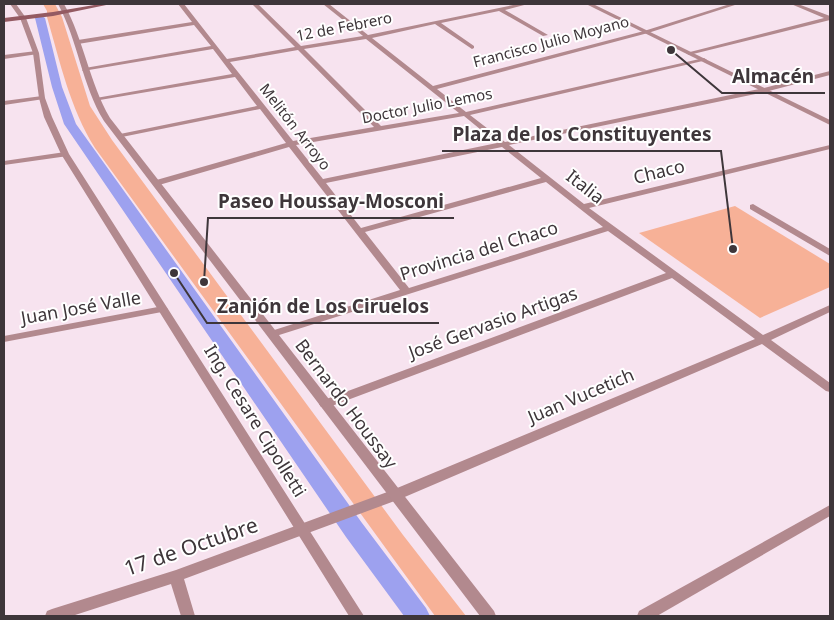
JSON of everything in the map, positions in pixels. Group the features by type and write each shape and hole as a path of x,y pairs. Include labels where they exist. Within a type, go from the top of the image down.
{"main road":[{"path":"4,20 40,16 63,7 108,4"}],"street":[{"name":"Ing. Cesare Cipolletti","path":"13,4 24,18 36,53 42,98 48,117 65,154 356,616"},
{"name":"Melitón Arroyo","path":"182,4 406,291"},
{"path":"255,4 380,129"},
{"name":"Italia","path":"329,4 366,37 610,228 830,388"},
{"name":"12 de Febrero","path":"226,61 366,37 525,4"},
{"path":"589,4 830,123"},
{"name":"Francisco Julio Moyano","path":"432,88 646,32 735,4"},
{"path":"794,4 830,18"},
{"name":"Bernardo Houssay","path":"63,7 78,42 85,70 96,100 120,136 489,616"},
{"path":"500,9 545,35"},
{"path":"689,52 830,18"},
{"path":"434,22 472,46"},
{"path":"78,42 196,23"},
{"path":"85,70 215,47"},
{"path":"4,57 36,53"},
{"name":"Doctor Julio Lemos","path":"156,183 291,144 465,114 704,60"},
{"path":"321,182 764,90 830,72"},
{"path":"96,100 237,75"},
{"path":"4,103 42,98"},
{"path":"120,136 262,107"},
{"name":"Chaco","path":"584,208 830,147"},
{"path":"4,163 65,154"},
{"path":"359,231 548,179"},
{"path":"754,207 830,253"},
{"name":"Provincia del Chaco","path":"272,334 610,228"},
{"name":"José Gervasio Artigas","path":"325,404 673,274"},
{"name":"Juan Vucetich","path":"344,515 762,339 830,308"},
{"name":"Juan José Valle","path":"4,339 163,309"},
{"path":"644,616 830,510"},
{"name":"17 de Octubre","path":"52,616 176,576 344,515"},
{"path":"176,576 188,616"}],"shaded area":[{"path":"43,4 55,4 62,17 90,106 112,140 403,535 466,616 435,616 95,148 72,101 56,51 47,11"},
{"path":"735,206 830,264 830,287 760,318 639,233"}],"waterway":[{"path":"40,18 57,87 70,124 354,530 418,616"}],"place":[{"name":"Almacén","path":"671,50"},
{"name":"Plaza de los Constituyentes","path":"733,249"},
{"name":"Zanjón de Los Ciruelos","path":"174,273"},
{"name":"Paseo Houssay-Mosconi","path":"204,282"}]}
